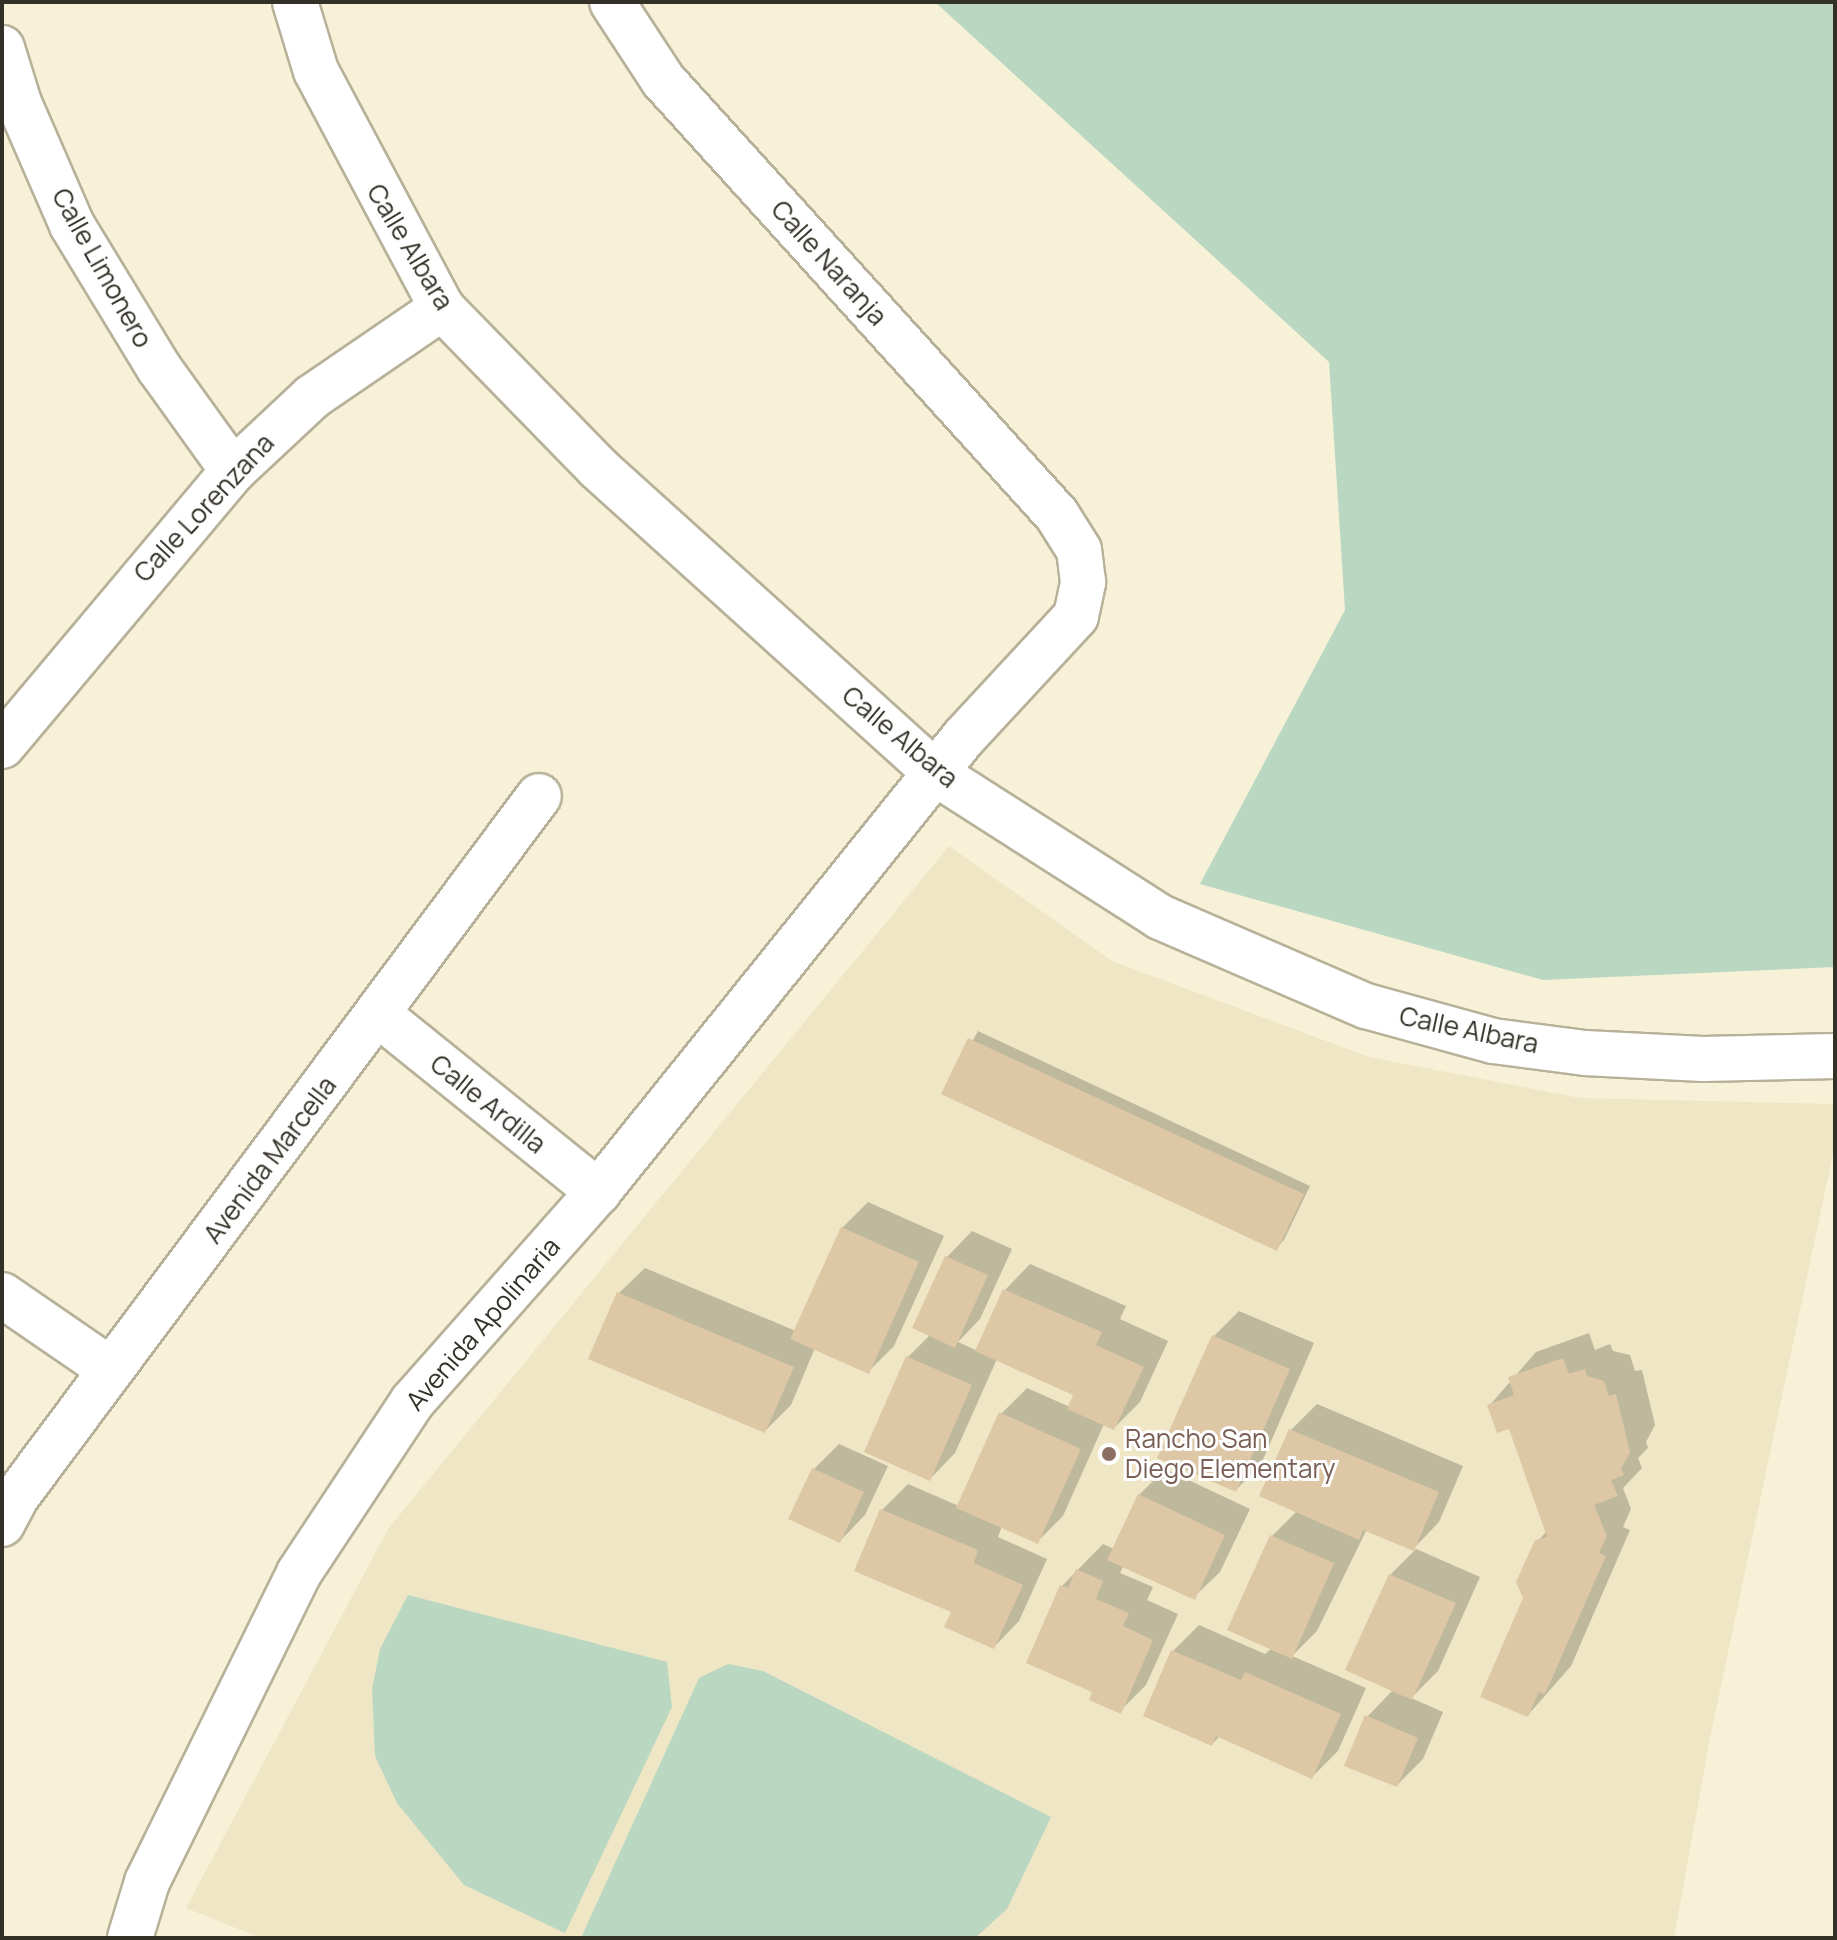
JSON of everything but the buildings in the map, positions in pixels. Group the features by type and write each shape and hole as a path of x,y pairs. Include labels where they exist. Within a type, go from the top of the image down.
{"street":[{"name":"Calle Albara","path":"295,2 316,71 377,194 442,308 598,468 935,773 1160,917 1366,1006 1493,1041 1585,1053 1703,1059 1835,1056"},
{"name":"Calle Naranja","path":"612,2 663,80 1057,515 1079,550 1083,582 1076,616 935,773"},
{"name":"Calle Limonero","path":"2,48 19,103 72,225 159,368 233,471"},
{"name":"Calle Lorenzana","path":"2,746 233,471 312,397 442,308"},
{"name":"Avenida Apolinaria","path":"130,1938 147,1882 299,1573 412,1402 598,1192 935,773"},
{"name":"Avenida Marcella","path":"2,1524 17,1496 379,1015 539,796"},
{"name":"Calle Ardilla","path":"379,1015 598,1192"},
{"path":"2,1295 111,1370"}],"shaded area":[{"name":"Rancho San Diego Elementary","path":"949,846 1112,961 1369,1057 1580,1098 1835,1104 1835,1144 1709,1743 1674,1938 261,1938 186,1908 388,1529"}],"green space":[{"path":"935,2 1835,2 1835,967 1543,980 1200,884 1345,610 1329,362"},
{"path":"408,1595 667,1662 672,1707 565,1933 464,1885 397,1803 375,1756 372,1689 380,1649"},
{"path":"728,1664 763,1671 1051,1817 1007,1909 975,1938 581,1938 699,1678"}],"place":[{"name":"Rancho San Diego Elementary","path":"1109,1454"}]}
